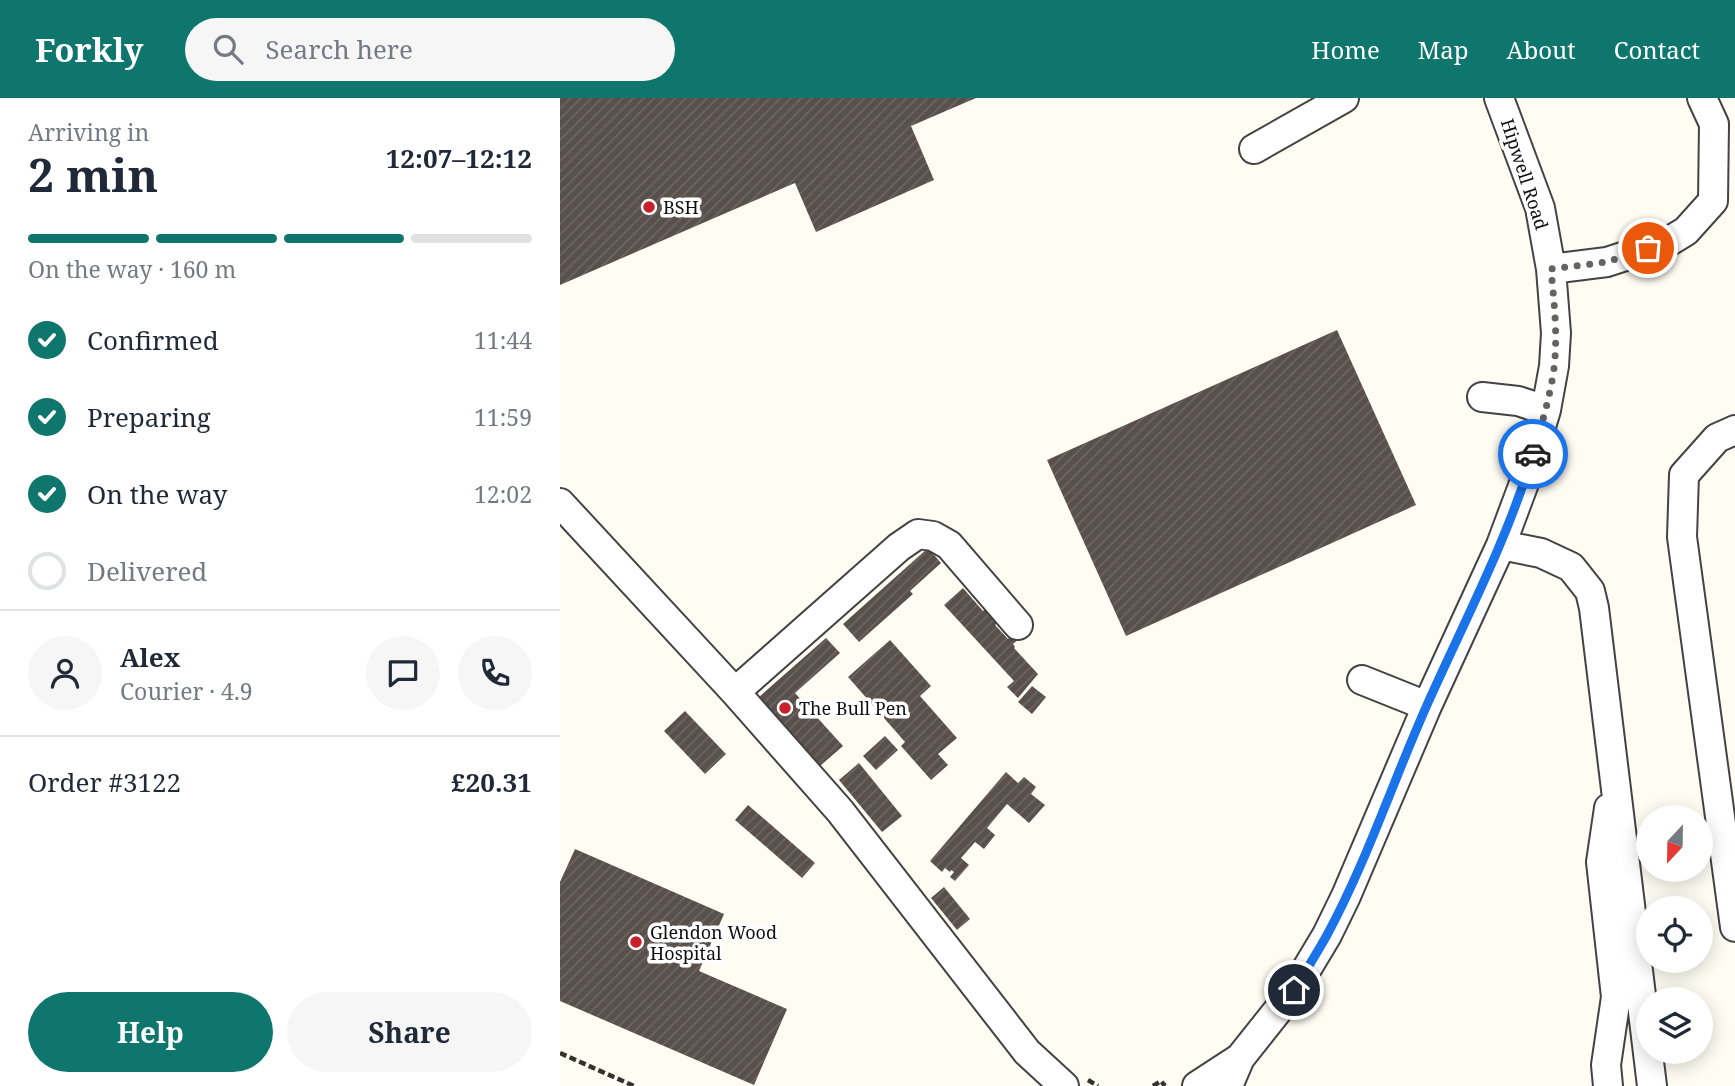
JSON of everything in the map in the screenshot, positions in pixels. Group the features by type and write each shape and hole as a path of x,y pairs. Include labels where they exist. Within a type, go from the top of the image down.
{"street":[{"path":"1254,149 1344,98"},
{"name":"Hipwell Road","path":"1228,1086 1240,1058 1294,990 1327,935 1501,545 1523,486 1546,410 1554,366 1556,333 1551,269 1540,208 1499,98"},
{"path":"1551,269 1607,262 1668,242 1686,231 1713,201 1714,124 1702,98"},
{"path":"1482,397 1518,401 1546,410"},
{"path":"1735,430 1717,438 1685,475 1682,537 1735,927"},
{"path":"560,503 840,811 1027,1052 1064,1086"},
{"path":"734,692 899,547 918,534 933,536 949,545 1018,625"},
{"path":"1501,545 1541,553 1571,567 1590,591 1652,1086"},
{"path":"1362,680 1427,706"},
{"path":"1608,1086 1606,1065 1616,997 1601,862 1614,767"},
{"path":"1027,1052 1033,1086"},
{"name":"Hipwell Road","path":"1198,1086 1240,1058"}],"path":[{"path":"560,1053 634,1086"},
{"path":"1153,1086 1161,1081 1165,1086"}],"building":[{"name":"BSH","path":"560,98 976,98 911,126 934,180 816,232 795,183 560,285"},
{"path":"1337,330 1416,505 1126,636 1047,460"},
{"path":"928,548 941,563 910,591 913,594 859,642 843,624"},
{"path":"963,588 983,611 991,605 1003,618 995,625 1008,639 1014,633 1019,639 1013,644 1014,648 1038,674 1018,698 1007,687 1014,681 944,605"},
{"path":"826,638 840,653 795,693 843,746 820,766 759,697"},
{"path":"890,640 931,686 920,696 957,738 938,754 948,765 931,780 901,746 905,742 848,677"},
{"path":"1032,686 1046,697 1032,714 1018,702"},
{"path":"685,711 726,754 705,774 664,731"},
{"path":"885,736 898,750 876,770 863,756"},
{"path":"859,763 902,816 882,832 839,780"},
{"path":"1006,772 1018,783 1024,777 1036,787 1031,794 1045,805 1029,823 1007,804 987,828 995,835 984,849 975,842 961,858 969,865 955,881 950,877 954,872 945,868 942,872 930,861"},
{"path":"748,805 815,863 802,878 735,820"},
{"name":"Glendon Wood Hospital","path":"575,849 724,914 699,971 787,1009 754,1085 560,1001 560,882"},
{"path":"944,887 970,919 957,930 931,898"}],"way so far":[{"path":"1533,454 1549,399 1554,366 1556,333 1551,269 1607,262 1648,248"}],"place":[{"name":"BSH","path":"649,207"},
{"name":"The Bull Pen","path":"785,708"},
{"name":"Glendon Wood Hospital","path":"636,942"}],"route":[{"path":"1294,990 1327,935 1365,854 1427,706 1501,545 1533,454"}]}
